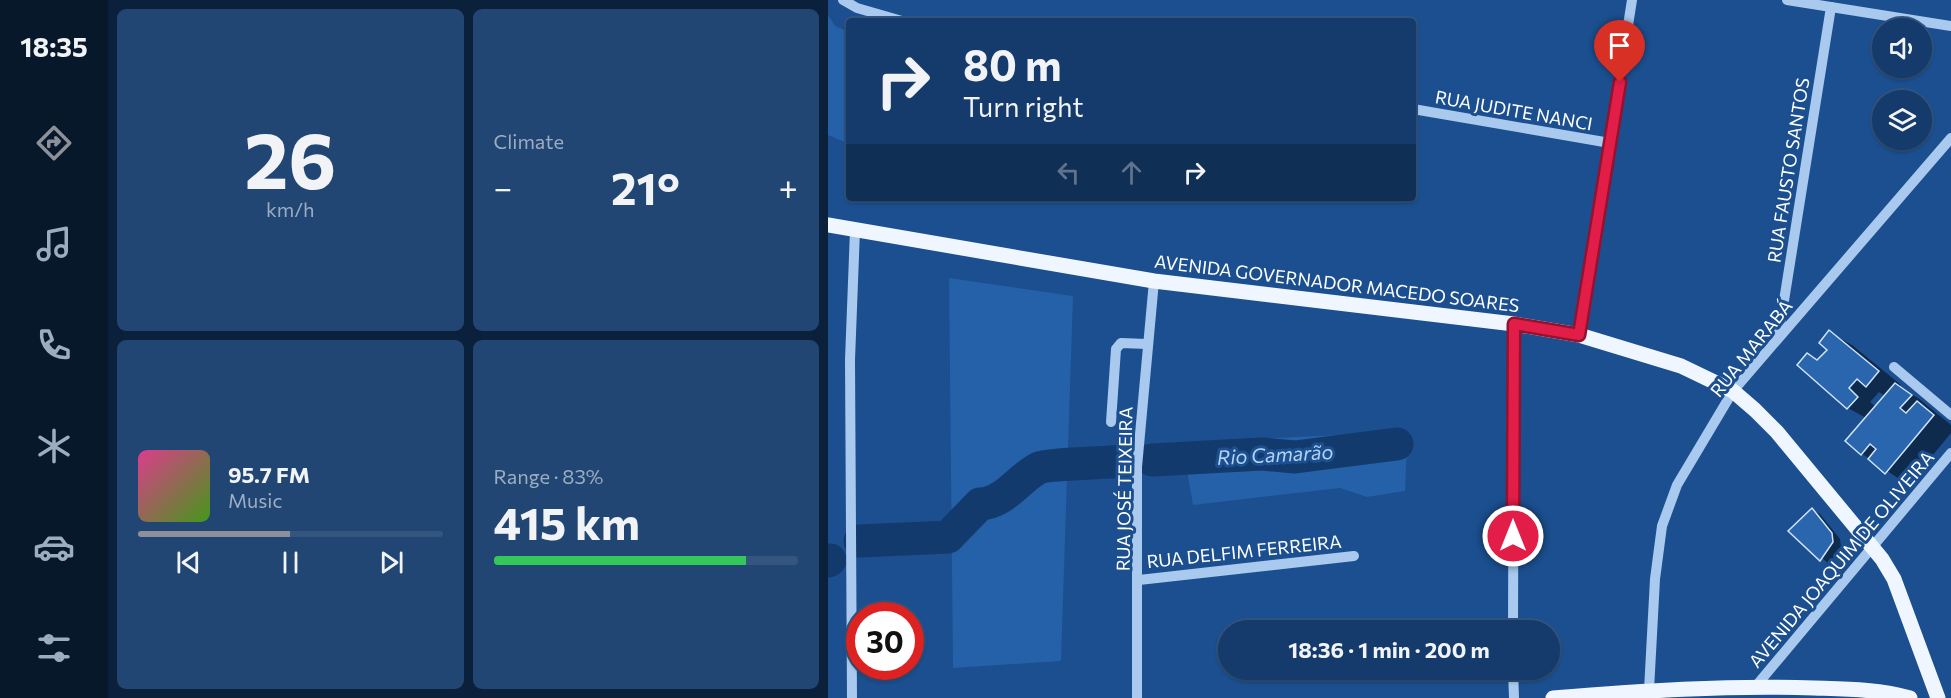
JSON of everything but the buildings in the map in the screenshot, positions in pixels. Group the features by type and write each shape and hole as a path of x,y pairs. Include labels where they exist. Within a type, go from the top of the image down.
{"main road":[{"name":"AVENIDA GOVERNADOR MACEDO SOARES","path":"828,225 1154,281 1514,324 1579,335 1681,366 1733,391 1777,432 1873,545 1893,579 1938,698"},
{"path":"1553,698 1756,686 1870,690 1910,698"}],"street":[{"path":"843,0 857,8 892,18"},
{"path":"1579,335 1632,0"},
{"path":"1787,0 1951,26"},
{"name":"RUA FAUSTO SANTOS","path":"1778,339 1831,7"},
{"name":"RUA JUDITE NANCI","path":"1416,110 1610,143"},
{"name":"RUA MARABÁ","path":"1641,693 1662,526 1677,485 1733,391 1951,138"},
{"path":"852,698 849,405 855,230"},
{"name":"RUA JOSÉ TEIXEIRA","path":"1137,698 1139,580 1137,468 1154,281"},
{"path":"1513,620 1514,324"},
{"path":"1111,422 1116,349 1121,343 1147,344"},
{"path":"1894,367 1951,416"},
{"name":"AVENIDA JOAQUIM DE OLIVEIRA","path":"1756,686 1951,453"},
{"name":"RUA DELFIM FERREIRA","path":"1139,580 1354,556"},
{"path":"1513,680 1514,698"}],"shaded area":[{"path":"828,15 835,26 846,31 846,143 828,135"},
{"path":"949,278 1073,296 1061,661 953,668"},
{"path":"1382,433 1407,444 1405,491 1367,497 1340,488 1193,505 1187,470 1154,475 1154,457 1166,457 1168,443"}],"waterway":[{"name":"Rio Camarão","path":"1152,460 1262,454 1295,457 1397,444"},
{"name":"Rio Camarão","path":"860,541 948,537 980,504 997,500 1039,468 1123,461"}],"route":[{"path":"1513,536 1514,324 1579,335 1620,82"}]}
